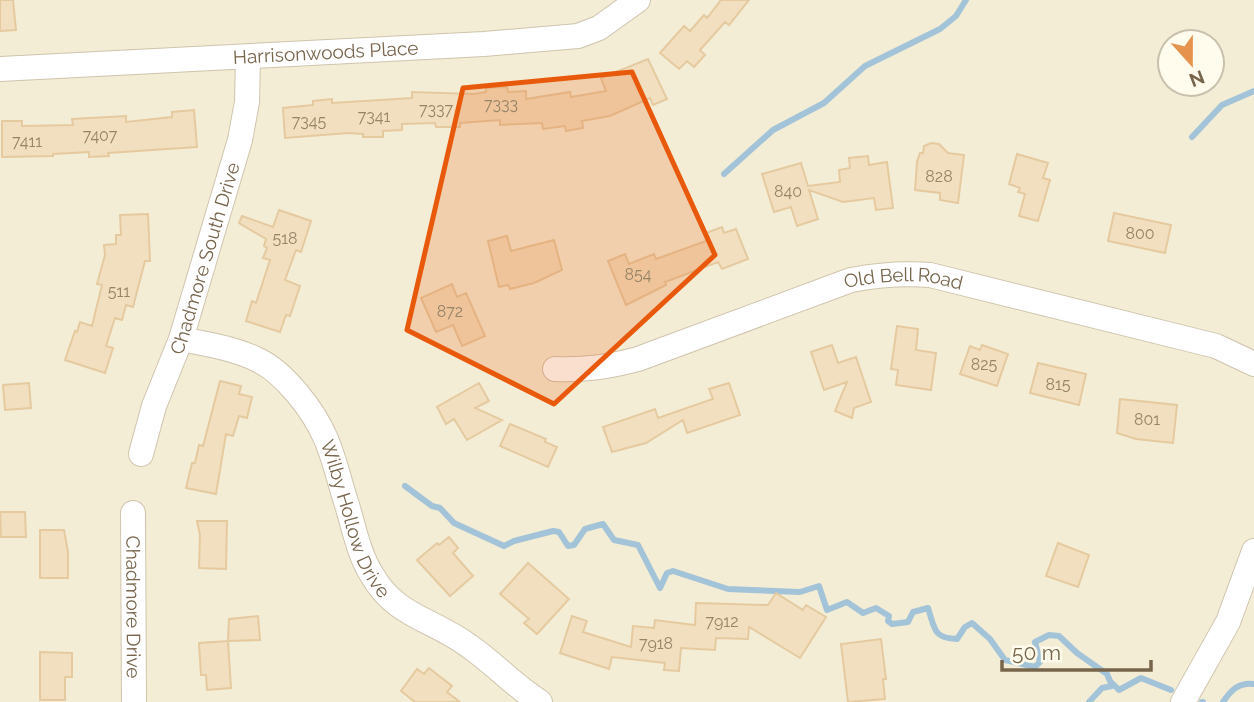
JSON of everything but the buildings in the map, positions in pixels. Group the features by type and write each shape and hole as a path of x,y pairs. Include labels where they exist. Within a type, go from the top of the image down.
{"street":[{"name":"Harrisonwoods Place","path":"0,69 484,44 578,36 599,28 638,0"},
{"name":"Chadmore South Drive","path":"141,454 154,406 181,339 240,140 247,102 248,57"},
{"name":"Old Bell Road","path":"555,369 590,370 638,359 851,280 906,273 930,275 1216,346 1254,363"},
{"name":"Wilby Hollow Drive","path":"181,339 258,359 278,372 295,390 326,439 359,546 371,574 387,597 406,613 468,645 540,702"},
{"name":"Chadmore Drive","path":"133,513 134,702"},
{"path":"1183,702 1228,622 1254,551"}],"highlighted area":[{"path":"632,72 715,255 554,404 407,330 463,88"}],"shaded area":[{"path":"0,0 1254,0 1254,702 0,702"}],"waterway":[{"path":"724,174 773,130 824,103 865,66 940,29 956,16 966,0"},
{"path":"1192,137 1222,105 1254,91"},
{"path":"405,486 432,506 440,508 454,523 504,546 553,531 559,532 568,546 574,545 585,529 603,524 614,540 638,545 660,588 667,573 673,571 728,589 800,592 819,586 827,610 847,602 863,613 876,608 889,616 888,621 892,624 908,622 913,612 928,608 936,631 943,637 957,639 965,627 972,623 990,639 1005,660 1035,667 1040,662 1035,642 1049,635 1059,636 1077,653 1107,674 1119,690 1141,678 1171,690"},
{"path":"1089,702 1102,688 1112,686 1110,681"},
{"path":"1223,702 1236,688 1244,684 1254,684"}]}
